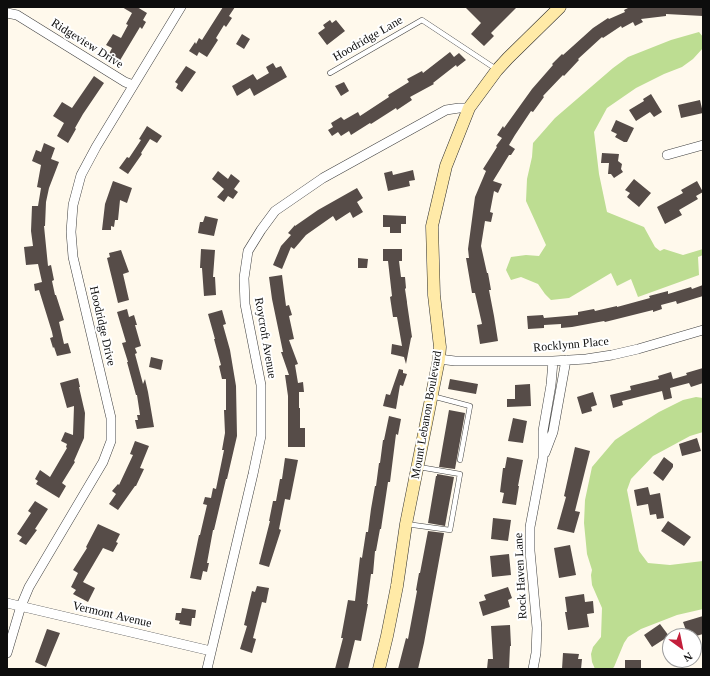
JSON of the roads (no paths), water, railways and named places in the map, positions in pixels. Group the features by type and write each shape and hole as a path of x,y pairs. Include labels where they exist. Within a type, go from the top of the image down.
{"street":[{"name":"Hoodridge Drive","path":"7,653 21,606 29,587 104,462 111,441 111,418 73,257 71,232 73,206 82,175 96,147 181,7"},
{"name":"Mount Lebanon Boulevard","path":"379,669 397,586 406,524 440,346 434,295 432,226 446,166 469,108 497,70 560,7"},
{"name":"Ridgeview Drive","path":"7,13 17,15 125,82 133,85"},
{"name":"Roycroft Avenue","path":"207,669 261,436 261,385 245,304 244,278 248,251 275,211 323,178 446,110 469,108"},
{"path":"667,155 703,146"},
{"name":"Rocklynn Place","path":"438,359 455,361 553,361 586,359 612,355 645,347 703,330"},
{"name":"Rock Haven Lane","path":"542,458 553,432 566,360"},
{"name":"Rock Haven Lane","path":"533,669 536,653 537,628 530,551 530,528 542,458 542,431 552,385 553,361"},
{"path":"546,410 557,413"},
{"name":"Vermont Avenue","path":"7,603 211,651"}],"lane":[{"name":"Hoodridge Lane","path":"330,73 422,20 497,70"},
{"path":"431,396 470,406 460,460"},
{"path":"406,524 450,530 460,474 417,467"}]}
